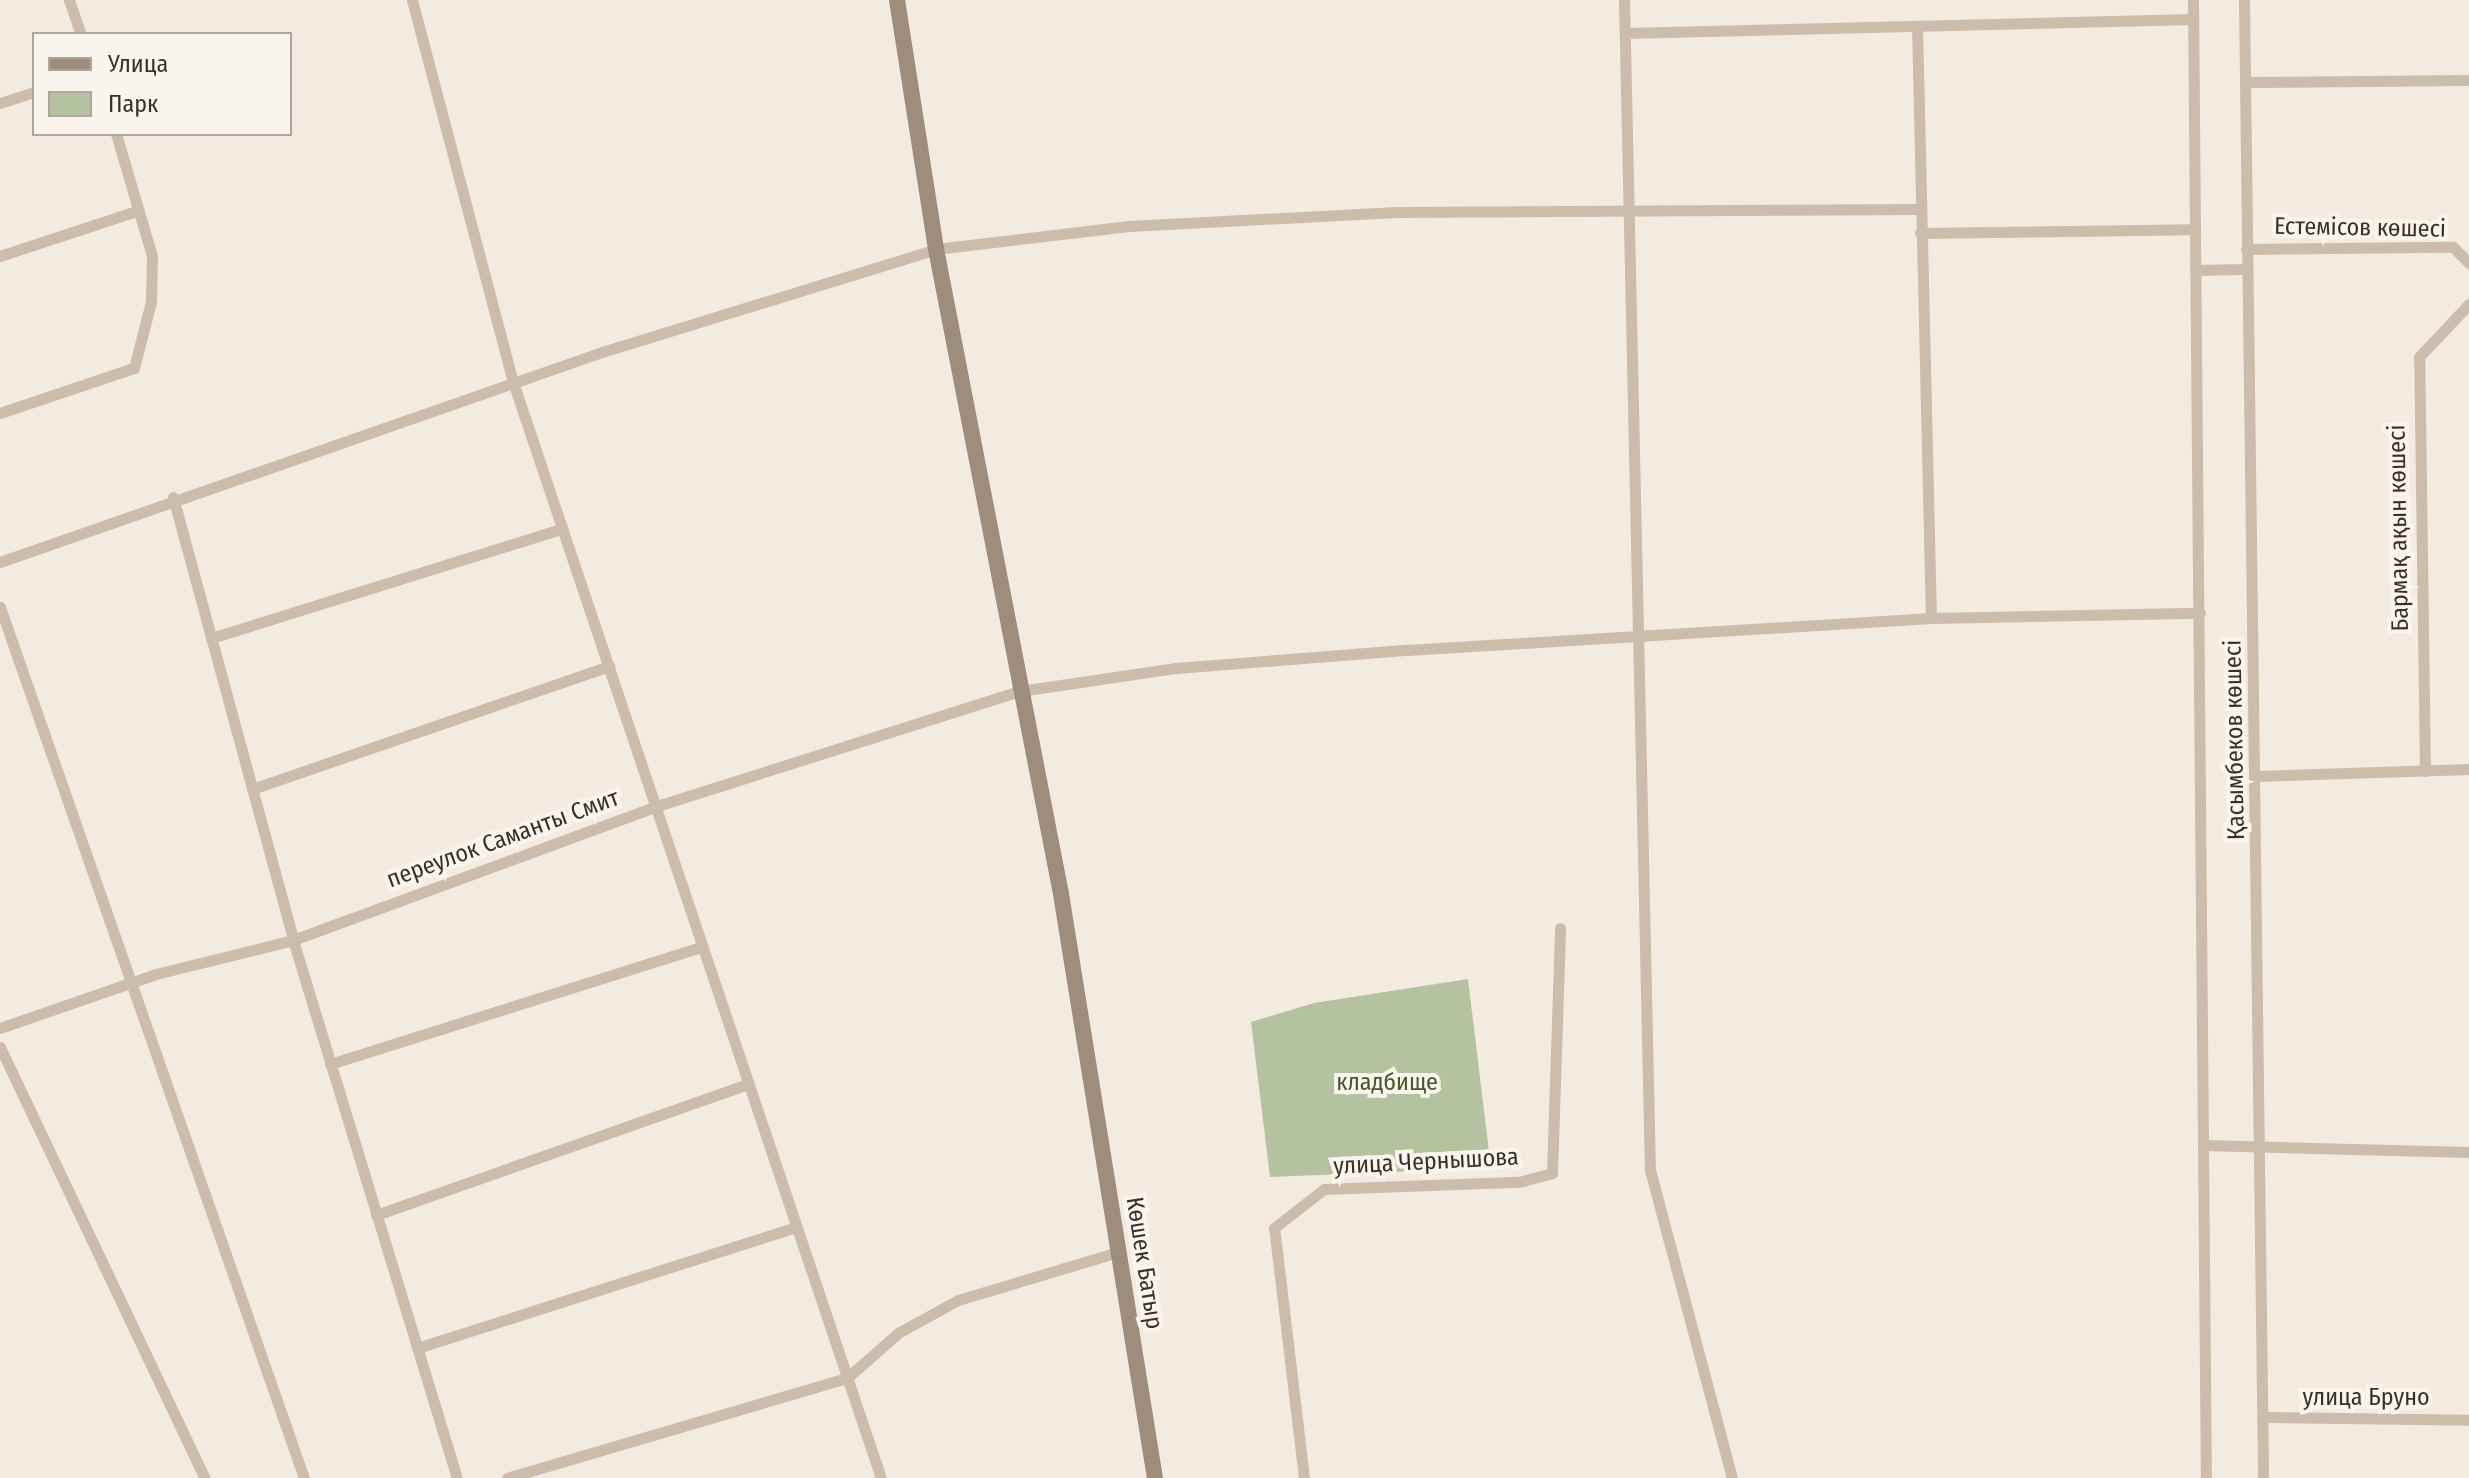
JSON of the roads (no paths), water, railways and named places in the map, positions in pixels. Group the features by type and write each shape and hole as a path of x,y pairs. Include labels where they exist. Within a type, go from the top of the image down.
{"street":[{"path":"69,0 80,32"},
{"path":"412,0 513,382 657,806 793,1228 881,1478"},
{"name":"Көшек Батыр","path":"897,0 936,249 1085,1055 1155,1478"},
{"path":"1624,0 1650,1170 1732,1478"},
{"path":"2193,0 2206,1478"},
{"name":"Қасымбеков көшесі","path":"2244,0 2245,269 2259,776 2263,1478"},
{"path":"1625,33 2193,19"},
{"path":"1917,26 1931,618"},
{"path":"2245,82 2469,80"},
{"path":"0,103 32,93"},
{"path":"0,413 134,368 151,302 152,256 117,136"},
{"path":"0,562 173,497 513,382 936,249 1129,226 1383,213 1631,214 1919,209"},
{"path":"0,256 139,210"},
{"path":"1920,233 2195,229"},
{"name":"Естемісов көшесі","path":"2246,249 2453,247 2469,263"},
{"path":"2195,270 2245,269"},
{"name":"Бармақ ақын көшесі","path":"2425,771 2419,357 2469,304"},
{"path":"173,497 293,940 457,1478"},
{"path":"211,638 562,529"},
{"path":"0,607 128,984 304,1478"},
{"name":"переулок Саманты Смит","path":"0,1028 128,984 293,940 657,806 1020,691 1253,661 1931,618 2200,613"},
{"path":"252,789 609,666"},
{"path":"2259,776 2469,769"},
{"name":"улица Чернышова","path":"1304,1478 1274,1228 1324,1189 1519,1182 1552,1173 1560,928"},
{"path":"330,1064 701,947"},
{"path":"0,1047 205,1478"},
{"path":"376,1215 746,1085"},
{"path":"2204,1145 2469,1152"},
{"path":"417,1348 793,1228"},
{"path":"507,1478 847,1378 898,1333 958,1300 1118,1252"},
{"name":"улица Бруно","path":"2263,1417 2469,1420"}],"park label":[{"name":"кладбище","path":"1387,1083"}]}
